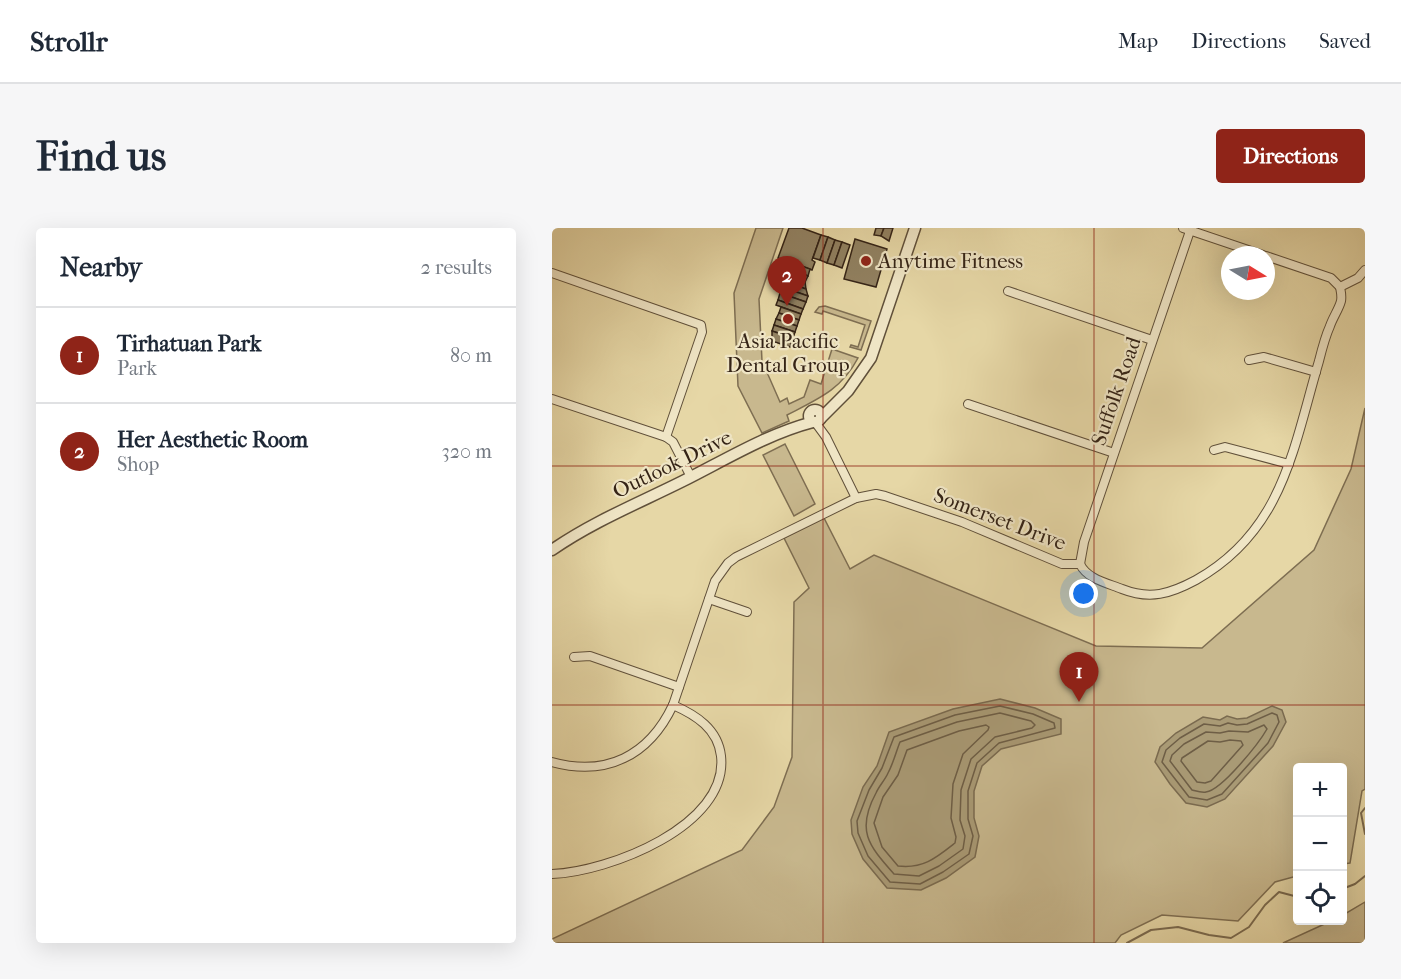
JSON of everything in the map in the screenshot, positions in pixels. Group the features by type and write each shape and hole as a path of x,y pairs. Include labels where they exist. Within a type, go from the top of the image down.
{"street":[{"name":"Outlook Drive","path":"552,550 572,536 791,428 816,418 837,402 860,376 871,358 915,228"},
{"path":"1187,229 1235,246"},
{"name":"Suffolk Road","path":"1080,564 1084,542 1187,229"},
{"path":"1275,260 1331,278 1340,287 1358,278 1365,270"},
{"path":"552,273 701,325 702,332 666,437"},
{"name":"Somerset Drive","path":"552,762 569,767 594,768 608,765 631,755 650,741 665,722 673,705 715,581 728,563 856,498 876,494 885,496 962,522 1062,564 1080,564 1091,576 1134,594 1154,596 1186,585 1233,555 1256,529 1272,505 1289,464 1328,328 1341,301 1340,287"},
{"path":"1008,291 1152,340"},
{"path":"1249,360 1264,357 1316,372"},
{"path":"552,399 666,437 673,442 691,477"},
{"path":"968,404 1114,453"},
{"path":"816,418 856,498"},
{"path":"1214,450 1225,447 1289,464"},
{"name":"Outlook Drive","path":"552,542 572,536"},
{"path":"709,599 747,612"},
{"path":"574,657 590,656 679,687"},
{"path":"552,874 591,868 624,858 674,831 710,799 718,785 721,771 718,744 702,722 673,705"}],"shaded area":[{"path":"756,228 783,228 759,299 762,361 780,402 787,398 789,404 804,397 810,380 821,384 832,349 858,358 836,386 787,415 789,421 762,433 738,386 734,293"},
{"path":"825,306 871,321 861,350 850,347 851,345 858,347 865,325 823,311 822,314 815,312 819,307"},
{"path":"1365,408 1365,789 1362,791 1350,863 1347,863 1347,763 1293,763 1293,877 1275,882 1238,921 1162,915 1121,935 1115,943 552,943 552,939 742,850 774,807 792,757 794,602 809,588 784,538 824,518 850,569 874,555 1096,646 1202,648 1314,550 1351,469"},
{"path":"785,444 815,504 794,516 763,455"},
{"path":"1365,902 1365,943 1283,943 1322,925 1347,925 1347,913"}],"water":[{"path":"1000,699 1035,708 1061,719 1061,734 1001,749 982,766 974,791 974,818 979,836 975,857 946,878 921,890 887,888 863,859 852,834 851,820 863,787 877,766 889,732 953,709"},
{"path":"1272,706 1282,710 1286,722 1273,746 1225,799 1207,807 1186,803 1155,762 1160,747 1176,733 1203,717 1220,720 1227,716 1237,719 1247,718"}],"building":[{"path":"789,228 802,228 821,235 812,260 815,262 812,270 778,258"},
{"path":"876,228 884,228 881,236 874,235"},
{"path":"884,228 893,228 889,241 881,236"},
{"path":"821,235 828,237 820,260 813,258"},
{"path":"828,237 835,240 827,263 820,260"},
{"name":"Anytime Fitness","path":"855,239 887,249 876,287 844,279"},
{"path":"835,240 842,242 834,265 827,263"},
{"path":"842,242 850,245 842,268 834,265"},
{"path":"791,262 810,269 808,276 788,269"},
{"path":"788,269 808,276 805,282 786,275"},
{"path":"786,275 805,282 806,289 784,281"},
{"path":"784,281 806,289 808,296 782,287"},
{"path":"782,287 808,296 806,302 780,293"},
{"path":"780,293 806,302 803,309 778,300"},
{"path":"778,300 803,309 801,314 776,305"},
{"path":"781,307 801,314 799,320 779,313"},
{"name":"Asia Pacific Dental Group","path":"779,313 799,320 797,326 776,319"},
{"path":"776,319 797,326 795,332 774,325"},
{"path":"774,325 795,332 793,338 772,331"},
{"path":"772,331 793,338 790,347 772,341"}],"waterway":[{"path":"1365,808 1361,813 1365,834"},
{"path":"1347,887 1365,876"},
{"path":"1127,943 1151,930 1178,927 1231,938 1249,927 1265,905 1279,892 1293,896"}],"place":[{"name":"Anytime Fitness","path":"866,261"},
{"name":"Her Aesthetic Room","path":"787,306"},
{"name":"Asia Pacific Dental Group","path":"788,319"},
{"name":"Tirhatuan Park","path":"1079,702"}]}
